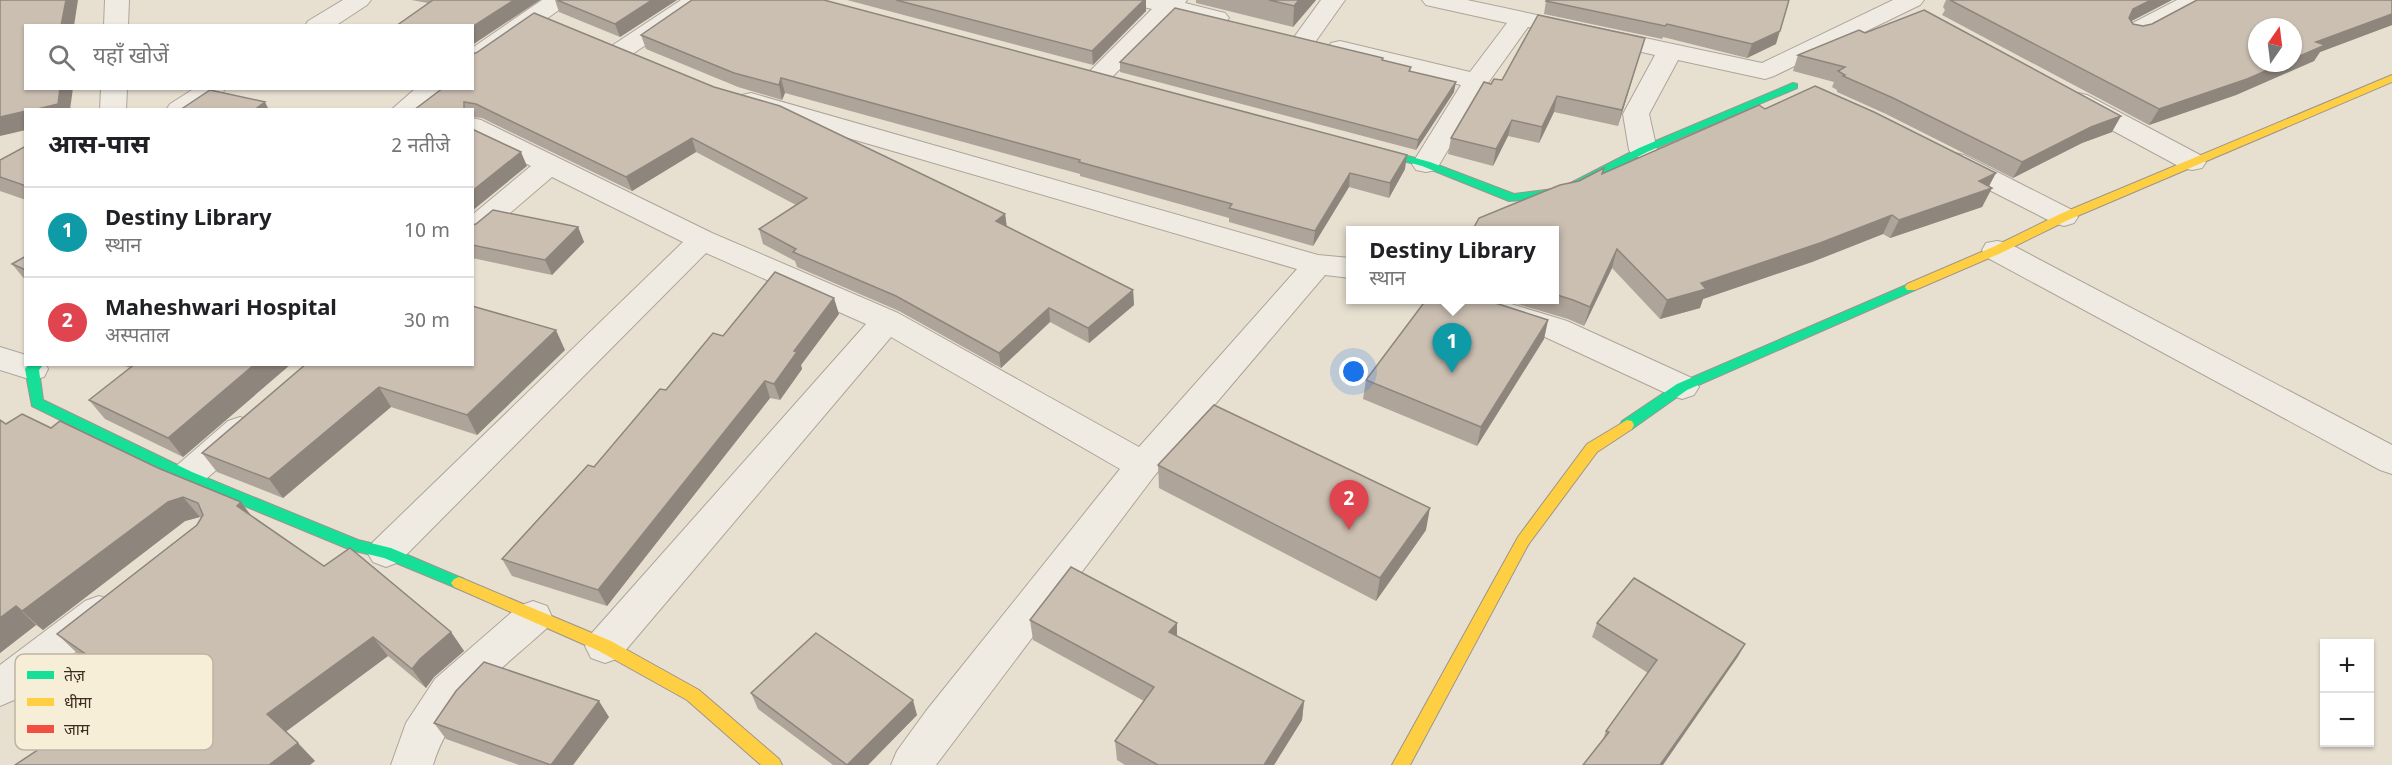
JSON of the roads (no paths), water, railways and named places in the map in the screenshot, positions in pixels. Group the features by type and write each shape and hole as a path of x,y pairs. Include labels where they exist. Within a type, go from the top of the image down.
{"street":[{"path":"116,24 117,0"},
{"path":"320,24 358,0"},
{"path":"654,63 611,46 697,0"},
{"path":"1143,0 1171,3 1236,23"},
{"path":"1333,0 1293,37 1476,81"},
{"path":"1434,0 1765,71 1804,90"},
{"path":"1871,0 1907,3 1930,21"},
{"path":"2134,32 2195,0"},
{"path":"1099,76 1171,3"},
{"path":"1765,71 1907,3"},
{"path":"474,59 550,13"},
{"path":"1426,164 1476,81 1522,20"},
{"path":"1642,150 1636,114 1670,51"},
{"path":"1401,765 1523,541 1592,448 1682,387 1997,250 2064,217 2392,78"},
{"path":"113,108 114,90"},
{"path":"183,108 211,90"},
{"path":"409,108 431,90"},
{"path":"1347,142 1426,164 1513,198 1564,191 1642,150 1804,90"},
{"path":"2059,91 2192,162"},
{"path":"728,94 1334,266 1143,466 941,724 912,765"},
{"path":"474,127 702,240 887,321 1143,466"},
{"path":"1928,148 2064,217"},
{"path":"474,229 550,164"},
{"path":"386,552 702,240"},
{"path":"1997,250 2392,461"},
{"path":"1478,304 1556,329 1682,387"},
{"path":"605,646 887,321"},
{"path":"0,358 24,364"},
{"path":"35,367 37,403 187,476 356,546 386,552 605,646 693,695 773,765"},
{"path":"187,476 265,409"},
{"path":"44,654 127,590"},
{"path":"412,765 421,736 449,692 533,617"},
{"path":"0,688 15,676"}],"place":[{"name":"Destiny Library","path":"1452,373"},
{"name":"Maheshwari Hospital","path":"1349,530"}]}
